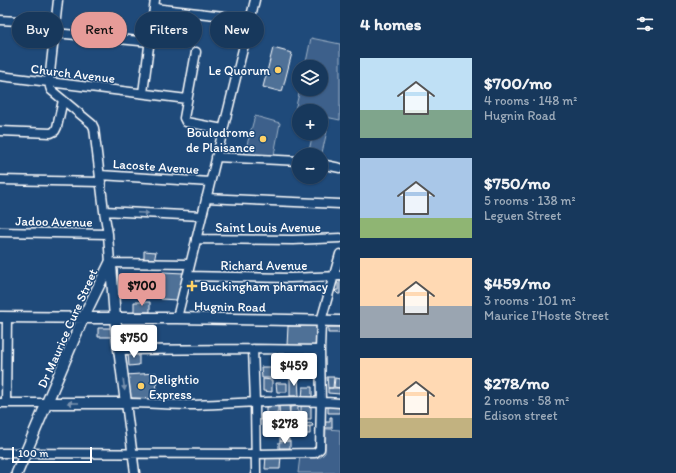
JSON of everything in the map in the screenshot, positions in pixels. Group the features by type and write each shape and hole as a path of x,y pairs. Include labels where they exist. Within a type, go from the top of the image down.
{"main road":[{"name":"Dr Maurice Cure Street","path":"17,473 83,318 110,263"},
{"path":"47,403 126,403 115,318 110,263"},
{"name":"Hugnin Road","path":"4,317 340,321"}],"street":[{"path":"57,12 58,0"},
{"path":"252,12 255,0"},
{"path":"155,4 210,13"},
{"path":"0,20 12,21"},
{"path":"63,34 135,41"},
{"path":"53,48 49,85 51,90 92,124 94,128 108,234 110,263 190,264"},
{"path":"143,93 149,48"},
{"path":"177,318 243,48"},
{"path":"196,52 184,118 186,122 223,128"},
{"name":"Church Avenue","path":"0,76 49,85 143,93 187,99"},
{"path":"0,131 51,132 57,127 63,100"},
{"path":"216,157 292,161"},
{"path":"328,165 340,168"},
{"name":"Lacoste Avenue","path":"0,180 100,179 210,182"},
{"path":"206,198 340,204"},
{"path":"104,211 202,216"},
{"name":"Jadoo Avenue","path":"0,232 108,234"},
{"name":"Saint Louis Avenue","path":"196,239 293,240 340,238"},
{"path":"0,453 315,453 320,449 321,321 337,276 340,254"},
{"name":"Richard Avenue","path":"187,276 290,278 337,276"},
{"path":"4,317 3,403 47,403"},
{"path":"253,349 256,402 256,473"},
{"path":"119,350 320,350"},
{"path":"135,473 126,403 192,405 256,402 340,403"}],"shaded area":[{"path":"311,38 340,44 340,120 328,117 328,104 296,104 298,96 328,96 328,60 306,60"},
{"name":"Boulodrome de Plaisance","path":"255,116 280,123 274,155 244,155"},
{"path":"311,140 325,140 323,148 310,148"},
{"path":"326,429 340,430 340,473 298,473 300,456 321,457 325,453"}],"building":[{"name":"Le Quorum","path":"273,48 292,53 282,92 263,87"},
{"path":"144,251 156,252 154,262 144,261"},
{"path":"163,272 184,273 177,300 161,299"},
{"path":"340,279 340,294 338,294 335,291 338,290 338,283 334,282 335,280"},
{"path":"134,302 150,302 150,312 134,312"},
{"path":"288,326 320,326 320,346 287,346"},
{"path":"328,327 340,327 340,333 328,333"},
{"path":"98,328 114,328 114,337 98,337"},
{"path":"304,351 307,351 310,365 300,365 300,358 305,358"},
{"path":"310,352 317,352 318,365 310,365"},
{"path":"128,353 139,353 139,365 129,366"},
{"path":"275,353 284,353 284,361 275,361"},
{"path":"285,356 293,356 293,364 285,364"},
{"path":"276,366 288,366 288,377 276,377"},
{"path":"306,366 315,366 316,373 306,373"},
{"path":"261,367 272,367 271,378 262,378"},
{"name":"Delightio Express","path":"156,373 157,399 129,398 125,375"},
{"path":"298,377 299,396 290,396 290,378"},
{"path":"327,377 334,377 333,388 328,388"},
{"path":"335,378 340,379 340,388 334,387"},
{"path":"263,379 272,380 272,392 263,391"},
{"path":"276,383 287,383 287,392 277,392"},
{"path":"303,387 312,387 312,398 302,398"},
{"path":"328,388 340,388 340,394 328,393"},
{"path":"278,405 278,413 266,414 266,407"},
{"path":"289,405 290,418 280,418 279,406"},
{"path":"298,406 298,418 290,418 290,407"},
{"path":"301,406 311,406 311,419 301,419"},
{"path":"328,406 340,407 340,413 328,413"},
{"path":"271,414 271,419 260,420 260,415"},
{"path":"330,417 332,417 332,428 325,428 325,422 330,422"},
{"path":"279,422 289,422 289,428 279,428"},
{"path":"312,423 313,426 302,427 301,424"},
{"path":"310,427 310,434 301,434 301,428"},
{"path":"287,432 289,440 280,441 280,433"},
{"path":"290,441 290,448 279,448 279,442"},
{"path":"266,456 281,456 280,469 265,469"}],"place":[{"name":"Le Quorum","path":"278,70"},
{"name":"Boulodrome de Plaisance","path":"263,139"},
{"name":"Buckingham pharmacy","path":"192,286"},
{"name":"Delightio Express","path":"141,386"}]}
